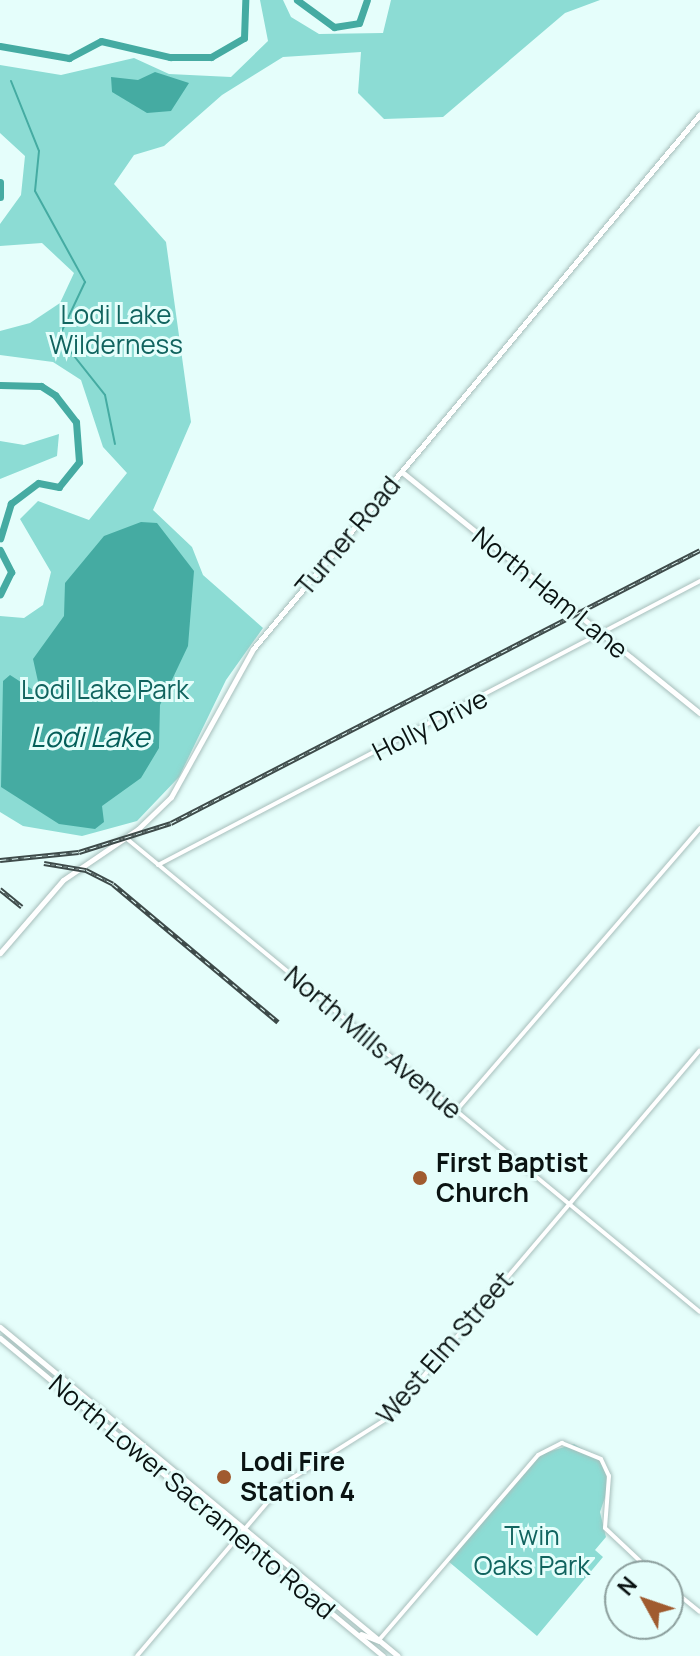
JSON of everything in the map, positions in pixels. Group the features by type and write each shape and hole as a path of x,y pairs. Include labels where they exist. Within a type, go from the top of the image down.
{"main road":[{"name":"Turner Road","path":"0,953 58,884 126,838 187,775 253,649 700,114"},
{"name":"North Ham Lane","path":"402,472 700,713"},
{"name":"North Lower Sacramento Road","path":"0,1327 383,1656"},
{"name":"North Lower Sacramento Road","path":"0,1338 398,1656"},
{"path":"343,1623 379,1641"}],"street":[{"name":"Holly Drive","path":"158,865 700,581"},
{"path":"455,1111 700,828"},
{"name":"North Mills Avenue","path":"126,838 700,1312"},
{"name":"West Elm Street","path":"137,1656 241,1532 301,1469 388,1418 700,1050"},
{"path":"379,1641 538,1455 562,1443 596,1454 609,1476 605,1528 639,1560"},
{"path":"684,1599 700,1612"}],"green space":[{"name":"Lodi Lake Park","path":"260,0 283,0 291,17 319,34 383,33 391,0 600,0 565,13 443,117 384,119 358,93 361,52 283,57 222,95 164,146 134,155 114,184 166,242 191,422 153,510 192,547 203,575 263,628 226,680 179,777 137,821 82,836 23,826 0,812 0,616 24,618 43,605 51,572 20,519 38,501 89,520 127,473 103,447 81,380 53,362 0,355 0,331 30,323 60,303 74,273 42,243 0,246 0,224 21,195 25,156 0,133 0,65 61,75 134,58 169,74 231,77 268,41"},
{"path":"59,434 57,456 0,479 0,441 24,445"},
{"name":"Twin Oaks Park","path":"574,1444 602,1461 609,1486 600,1512 606,1537 595,1550 603,1557 537,1636 448,1561 538,1455"}],"water":[{"path":"155,72 189,83 171,111 147,113 112,92 111,77 138,80"},
{"name":"Lodi Lake","path":"141,522 157,523 194,571 188,646 160,705 159,748 141,778 102,806 104,822 95,829 59,824 1,787 3,681 10,675 41,695 33,659 64,616 65,583 104,536"}],"waterway":[{"path":"0,46 69,58 101,41 170,57 211,57 244,38 245,0"},
{"path":"297,0 334,27 359,23 367,0"},
{"path":"11,81 39,151 35,191 85,282 59,337 105,395 115,444"},
{"path":"0,182 0,197"},
{"path":"0,385 41,386 55,395 76,422 79,462 59,487 38,483 11,503 0,538"},
{"path":"0,550 11,572 0,595"}],"railway":[{"path":"0,860 79,852 171,823 700,550"},
{"path":"44,863 86,870 113,884 278,1022"},
{"path":"0,889 22,907"}],"place":[{"name":"First Baptist Church","path":"420,1178"},
{"name":"Lodi Fire Station 4","path":"224,1477"}],"park label":[{"name":"Lodi Lake Wilderness","path":"116,330"}]}
